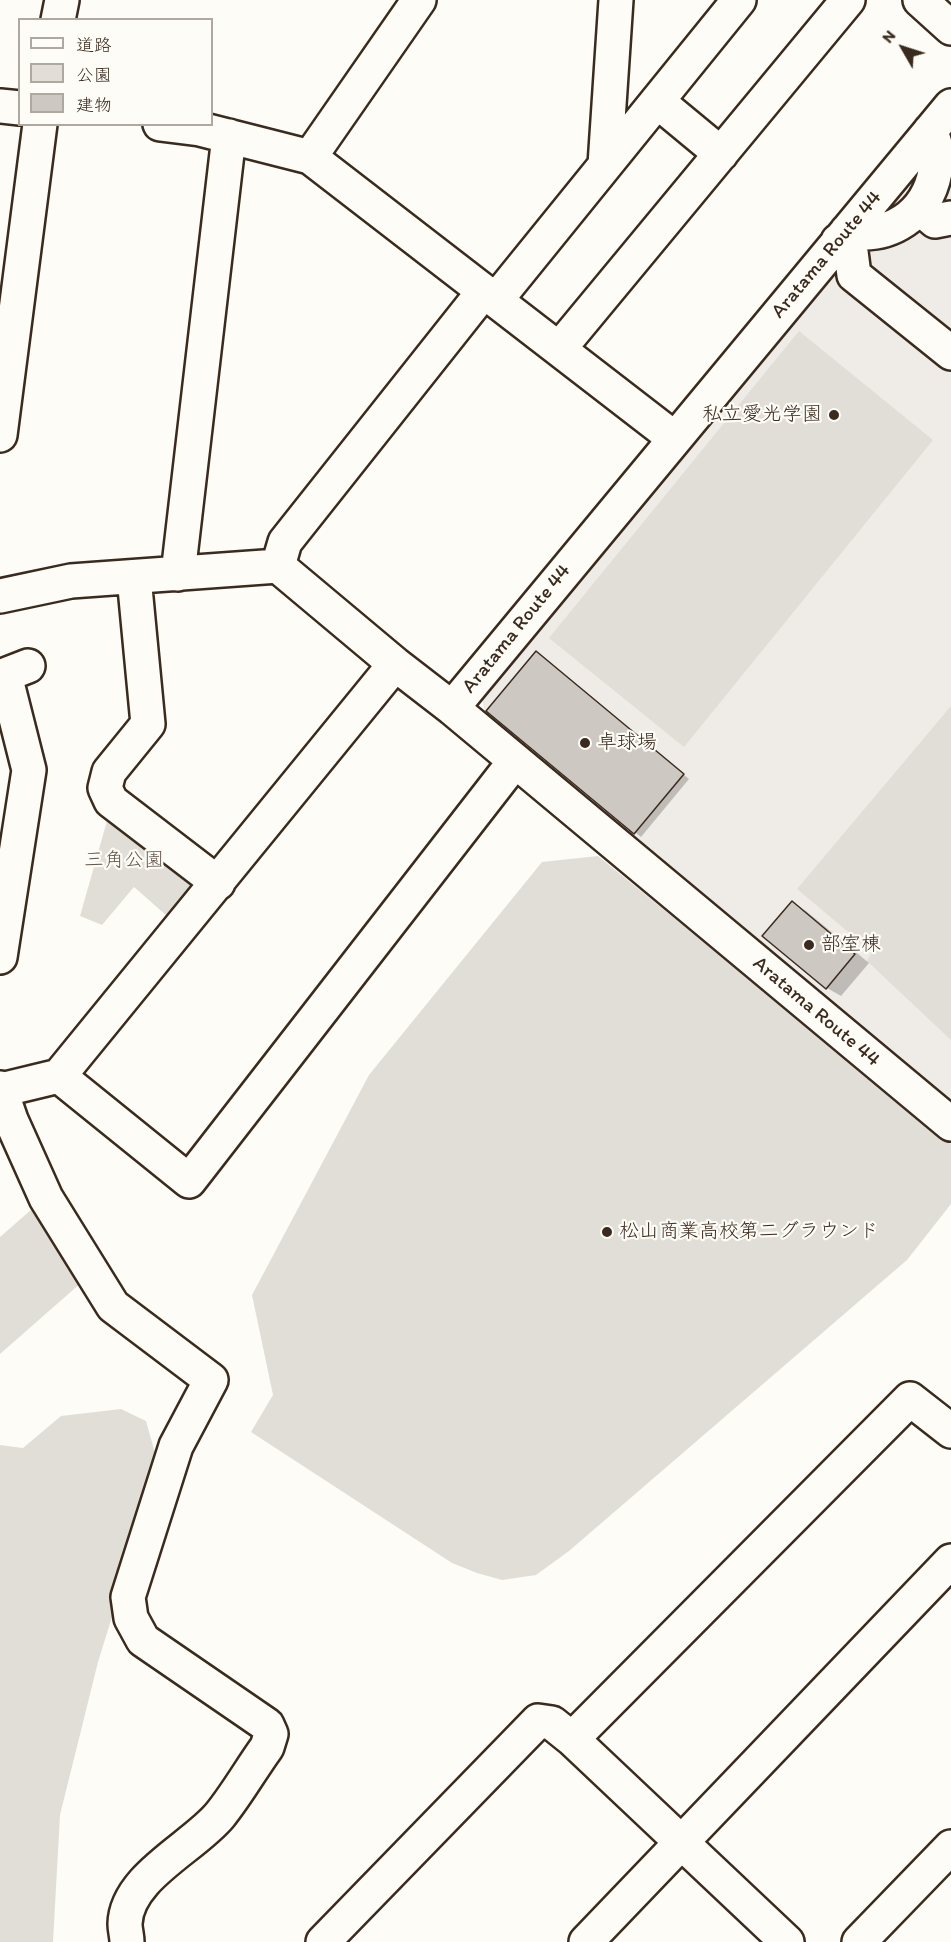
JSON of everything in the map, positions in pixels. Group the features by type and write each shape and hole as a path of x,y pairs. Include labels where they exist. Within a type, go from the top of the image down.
{"street":[{"path":"58,18 62,0"},
{"path":"309,157 419,0"},
{"path":"605,165 616,0"},
{"path":"278,566 285,542 490,296 605,165 739,0"},
{"path":"559,349 849,0"},
{"path":"657,101 721,154"},
{"path":"0,106 18,108"},
{"name":"Aratama Route 44","path":"951,106 452,708 951,1124"},
{"path":"0,435 40,126"},
{"path":"176,126 200,129 309,157 674,438"},
{"path":"930,131 937,162 932,186 920,208 903,223 882,232 843,236 851,252 854,275 951,353"},
{"path":"178,574 230,136"},
{"path":"920,208 935,221 951,218"},
{"path":"0,596 71,581 278,566 395,664 452,708"},
{"path":"134,577 148,724 109,772 105,788 111,801 218,883"},
{"path":"127,1942 125,1922 130,1903 136,1894 165,1862 199,1836 220,1815 267,1747 271,1734 267,1725 143,1640 131,1618 128,1596 176,1446 211,1380 113,1306 46,1198 11,1120 0,1089 59,1076 395,664"},
{"path":"0,957 13,789 29,770 5,675 28,666"},
{"path":"59,1076 189,1181 514,761"},
{"path":"572,1739 910,1399 951,1431"},
{"path":"586,1942 951,1561"},
{"path":"323,1942 538,1721 552,1723 572,1739 787,1942"},
{"path":"859,1942 951,1847"}],"shaded area":[{"name":"私立愛光学園","path":"951,131 951,1102 486,716 482,700"}],"green space":[{"path":"799,331 933,440 684,747 549,638"},
{"path":"951,706 951,1040 867,961 872,952 797,889"},
{"name":"三角公園","path":"109,814 206,888 175,923 134,887 102,925 80,916"},
{"name":"松山商業高校第二グラウンド","path":"598,856 951,1144 951,1204 907,1260 569,1551 536,1575 502,1580 452,1563 251,1432 273,1395 252,1295 369,1075 542,862"},
{"path":"40,1202 82,1282 0,1354 0,1237"},
{"path":"121,1409 146,1421 155,1453 124,1549 116,1604 98,1662 60,1815 53,1942 0,1942 0,1445 23,1448 61,1416"}],"building":[{"name":"卓球場","path":"536,651 684,774 634,834 486,711"},
{"name":"部室棟","path":"792,901 855,954 826,989 762,936"}],"place":[{"name":"私立愛光学園","path":"834,415"},
{"name":"卓球場","path":"585,743"},
{"name":"部室棟","path":"809,945"},
{"name":"松山商業高校第二グラウンド","path":"607,1232"}]}
